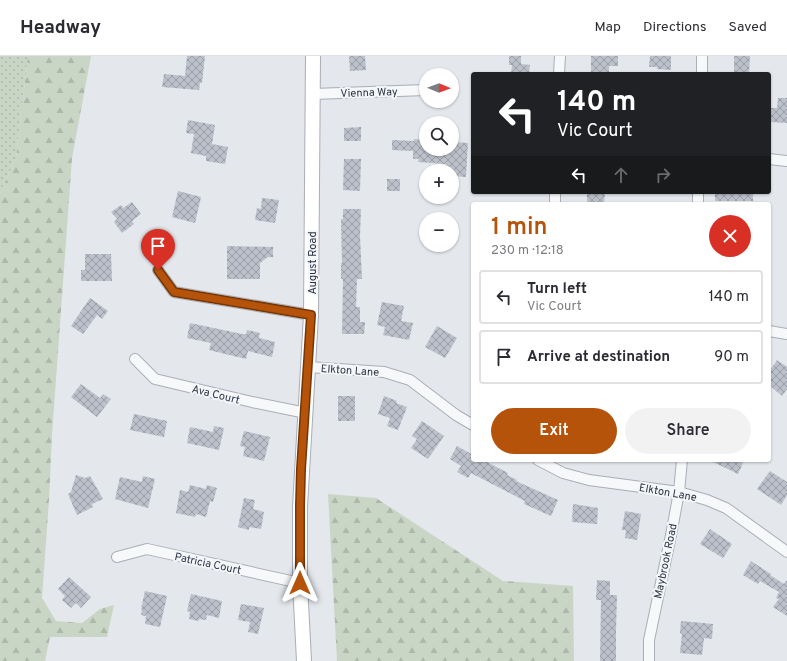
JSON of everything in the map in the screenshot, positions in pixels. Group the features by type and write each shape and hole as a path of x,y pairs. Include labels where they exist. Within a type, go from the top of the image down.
{"street":[{"name":"August Road","path":"304,661 300,583 300,506 311,315 313,56"},
{"path":"559,72 560,56"},
{"path":"702,56 702,72"},
{"name":"Vienna Way","path":"313,94 419,90"},
{"path":"771,159 787,161"},
{"path":"158,270 174,292 311,315"},
{"path":"771,331 787,334"},
{"name":"Ava Court","path":"135,359 155,379 306,413"},
{"name":"Elkton Lane","path":"308,367 384,372 410,380 456,415 471,424"},
{"name":"Elkton Lane","path":"542,462 563,473 589,480 679,492 707,500 726,508 787,552"},
{"name":"Maybrook Road","path":"649,661 649,640 679,492 682,462"},
{"name":"Patricia Court","path":"117,557 146,549 300,583"}],"green space":[{"path":"0,56 28,56 16,158 0,194"},
{"path":"28,56 91,56 72,158 42,598 56,621 82,623 100,609 114,605 107,637 50,637 45,661 0,661 0,194 16,158"},
{"path":"328,494 376,498 503,581 573,586 574,661 337,661"}],"building":[{"path":"187,56 205,56 202,83 200,83 199,90 162,87 164,74 185,76"},
{"path":"349,56 365,56 366,70 350,71"},
{"path":"509,56 521,56 521,64 530,65 529,72 511,72 512,65 509,65"},
{"path":"591,56 618,56 618,66 609,66 609,72 591,72"},
{"path":"650,56 671,56 671,70 649,67"},
{"path":"734,56 750,56 749,72 734,72"},
{"path":"778,98 787,98 787,123 771,122 771,108 777,108"},
{"path":"188,120 215,125 212,144 228,147 225,164 206,161 206,156 191,153 194,134 186,133"},
{"path":"361,127 361,141 344,141 344,128"},
{"path":"414,139 419,139 419,156 459,156 459,142 468,143 466,177 459,176 459,164 418,162 419,159 413,159 413,151 392,150 392,140 414,141"},
{"path":"344,159 361,159 360,191 343,190"},
{"path":"387,179 400,179 400,191 387,191"},
{"path":"178,191 201,197 195,223 172,217"},
{"path":"587,194 605,194 604,202 587,202"},
{"path":"715,194 753,194 753,201 715,201"},
{"path":"262,198 279,200 275,223 255,220 257,208 261,209"},
{"path":"132,202 141,214 132,221 134,224 122,233 114,222 117,219 111,212 121,205 123,208"},
{"path":"343,209 361,209 360,236 362,279 357,279 356,307 360,307 360,322 365,322 364,334 342,334 343,279 341,279 341,219 343,219"},
{"path":"227,246 273,247 273,257 268,257 260,263 260,279 227,279"},
{"path":"85,254 111,254 112,281 81,281 81,270 85,270"},
{"path":"90,298 108,311 102,319 97,315 83,334 71,326"},
{"path":"382,302 404,306 401,321 413,323 409,340 383,335 385,327 377,325"},
{"path":"190,323 242,334 246,334 247,330 260,333 259,338 275,342 272,357 248,351 246,359 209,350 211,343 187,338"},
{"path":"437,326 457,338 445,358 425,347"},
{"path":"777,360 787,367 787,389 782,396 771,387 771,369"},
{"path":"81,384 100,398 103,394 111,399 97,417 71,397"},
{"path":"338,396 355,396 355,421 338,421"},
{"path":"384,396 407,407 398,430 387,426 390,418 378,414"},
{"path":"134,414 167,421 164,437 130,430"},
{"path":"422,421 444,436 428,459 411,448 417,439 412,436"},
{"path":"214,426 224,428 219,450 187,443 190,427 213,432"},
{"path":"244,431 270,437 264,461 243,456 245,447 240,446"},
{"path":"457,446 471,454 471,462 487,462 508,473 507,475 517,480 516,481 558,500 551,516 524,504 525,501 471,473 468,478 457,472 461,466 450,459"},
{"path":"713,462 741,462 743,463 738,474"},
{"path":"770,471 787,482 787,495 781,505 757,489"},
{"path":"76,475 85,478 90,476 103,499 92,504 93,507 77,515 68,494 71,492"},
{"path":"143,476 155,479 148,508 115,499 120,477 142,482"},
{"path":"190,485 206,489 207,485 217,488 213,502 210,501 206,517 196,514 195,517 176,513 180,490 188,492"},
{"path":"244,498 255,500 253,509 264,512 261,529 249,527 249,530 238,527"},
{"path":"573,504 598,508 597,524 572,522"},
{"path":"625,511 641,514 637,540 625,538 626,530 622,530"},
{"path":"710,529 732,544 723,558 700,544"},
{"path":"751,561 784,584 787,580 787,616 773,607 779,599 776,598 779,592 760,581 758,584 743,575"},
{"path":"69,577 91,597 81,608 76,603 71,608 62,600 65,596 58,589"},
{"path":"597,580 610,581 610,595 617,595 616,661 600,661 601,600 596,600"},
{"path":"145,591 167,596 160,627 145,624 146,616 141,615"},
{"path":"191,594 222,601 219,618 207,615 206,620 199,619 199,621 189,619 190,612 187,611"},
{"path":"241,604 264,608 258,634 248,632 250,622 238,620"},
{"path":"681,621 713,624 712,639 704,638 702,655 680,653 682,634 680,633"}],"route":[{"path":"158,270 174,292 311,315 306,413 301,469 300,583"}]}
